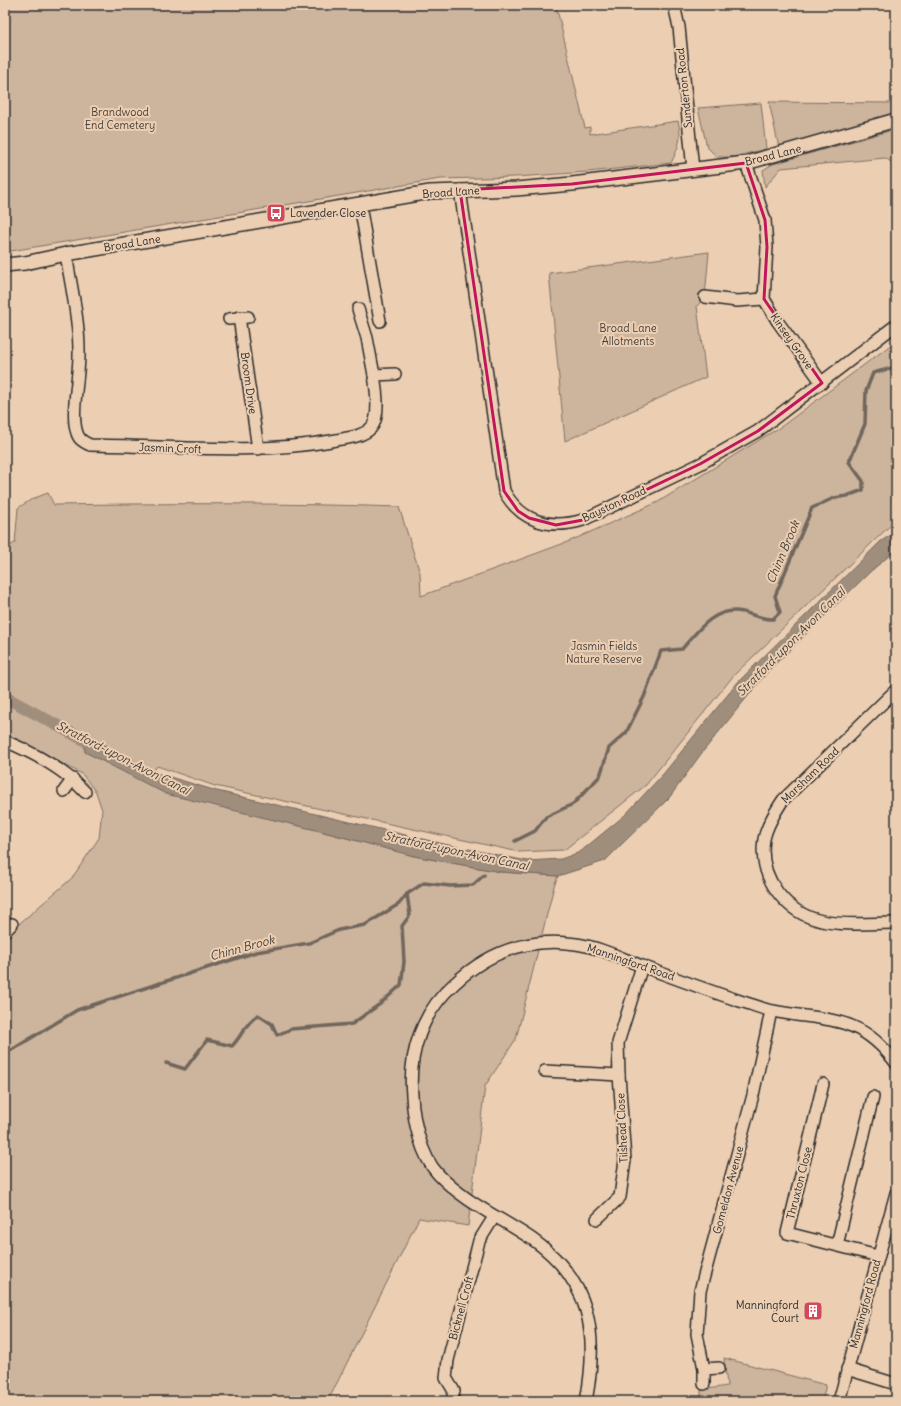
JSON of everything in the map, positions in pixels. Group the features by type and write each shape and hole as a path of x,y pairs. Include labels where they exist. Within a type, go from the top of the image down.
{"street":[{"name":"Sunderton Road","path":"674,5 679,27 693,170"},
{"name":"Broad Lane","path":"5,265 25,263 66,254 430,192 548,186 746,163 896,120"},
{"path":"705,297 737,301 764,299 767,248 765,220 746,163"},
{"name":"Bayston Road","path":"460,190 504,491 518,510 529,518 556,525 569,524 583,520 700,464 751,435 822,383 896,324"},
{"path":"360,205 380,321"},
{"name":"Jasmin Croft","path":"66,254 75,306 80,351 75,415 77,433 82,441 90,445 258,449 309,445 359,436 372,428 376,417 377,400 367,338 358,309"},
{"name":"Kinsey Grove","path":"764,299 778,322 822,383"},
{"name":"Broom Drive","path":"239,318 258,449"},
{"path":"374,375 395,374"},
{"name":"Marsham Road","path":"896,690 783,800 773,816 764,838 763,850 765,865 770,880 792,908 822,921 896,923"},
{"path":"5,741 26,750 73,779 85,792"},
{"path":"64,791 73,779"},
{"name":"Manningford Road","path":"586,1401 591,1374 593,1348 589,1320 583,1301 572,1279 559,1262 532,1240 465,1197 437,1173 419,1137 413,1106 412,1073 414,1052 420,1033 430,1011 444,992 477,964 490,956 530,944 576,944 606,952 771,1011 830,1020 863,1031 886,1049 896,1063"},
{"name":"Tilshead Close","path":"597,1219 620,1197 626,1160 618,1043 642,966"},
{"name":"Gomeldon Avenue","path":"704,1384 704,1369 698,1334 700,1291 753,1095 771,1011"},
{"path":"545,1071 619,1075"},
{"name":"Thruxton Close","path":"823,1084 787,1233 878,1256"},
{"path":"836,1245 873,1097"},
{"name":"Manningford Road","path":"839,1401 896,1193"},
{"name":"Bicknell Croft","path":"452,1401 454,1391 446,1378 448,1360 479,1241 494,1217"},
{"path":"704,1369 719,1368"},
{"path":"847,1369 896,1384"}],"highlighted area":[{"path":"746,163 765,220 767,247 764,299 822,383 758,431 700,464 583,520 556,525 529,518 518,511 504,491 460,190 572,184"}],"green space":[{"name":"Brandwood End Cemetery","path":"5,5 556,5 585,128 590,127 590,134 678,121 680,132 679,143 671,163 588,172 516,177 440,179 5,252"},
{"path":"769,102 896,103 896,114 779,148"},
{"path":"761,103 766,149 733,157 717,157 707,147 698,108"},
{"path":"896,129 896,165 885,158 781,168 765,187 763,170 773,164"},
{"name":"Broad Lane Allotments","path":"709,252 705,297 697,306 706,377 565,441 549,273"},
{"name":"Jasmin Fields Nature Reserve","path":"896,341 896,520 734,675 646,785 564,850 519,852 215,786 157,766 153,772 83,733 86,752 324,832 414,856 501,872 558,876 554,886 516,1039 485,1086 468,1226 419,1218 328,1401 5,1401 5,936 72,878 99,838 102,810 96,792 82,774 5,733 5,548 15,543 18,508 32,499 48,493 54,505 226,504 399,507 420,573 421,596 570,541 658,502 782,426"},
{"path":"724,1358 826,1385 822,1401 701,1401 701,1390 727,1386"}],"water":[{"path":"896,532 896,550 871,571 769,670 701,754 669,798 605,861 558,876 501,872 414,856 324,832 166,794 85,752 82,733 153,772 217,791 444,844 527,861 561,859 580,852 625,815 664,773 738,682 881,541"}],"waterway":[{"name":"Chinn Brook","path":"515,841 535,831 546,817 573,804 600,776 609,748 626,733 644,697 661,651 682,649 701,627 716,616 724,613 733,611 743,612 761,618 773,619 780,612 775,596 812,508 834,498 847,496 863,490 863,481 849,462 865,424 866,391 873,373 896,367"},
{"name":"Stratford-upon-Avon Canal","path":"5,697 97,747"},
{"name":"Chinn Brook","path":"5,1054 77,1010 256,952 309,943 339,930 365,925 399,904 407,894 424,883 450,886 473,885 484,875"},
{"path":"166,1063 185,1069 207,1040 232,1046 253,1018 258,1015 272,1024 277,1035 291,1029 352,1024 380,1004 401,985 404,962 402,926 410,915 407,894"}],"place":[{"name":"Lavender Close","path":"276,213"},
{"name":"Manningford Court","path":"813,1311"}]}
